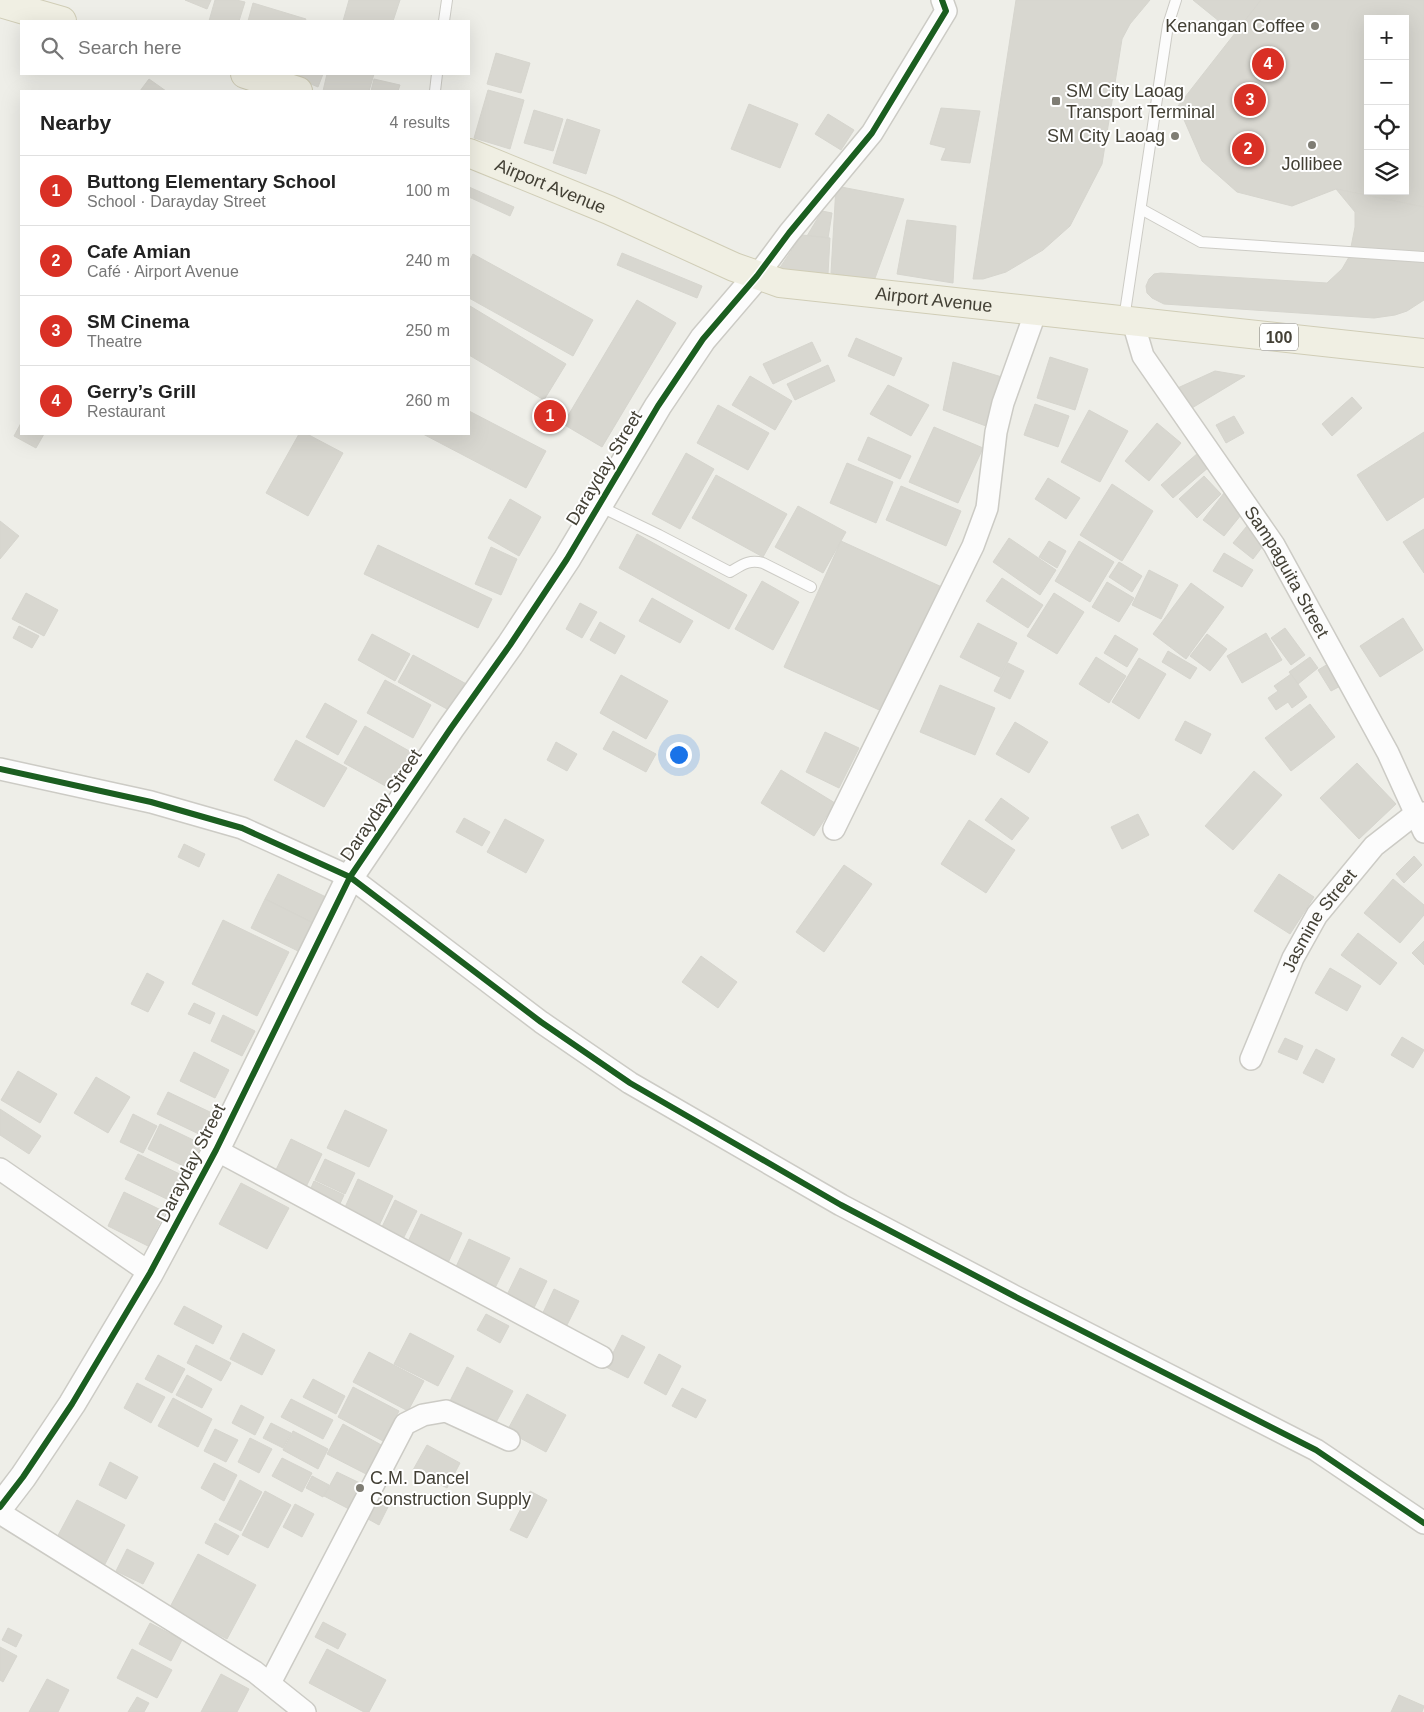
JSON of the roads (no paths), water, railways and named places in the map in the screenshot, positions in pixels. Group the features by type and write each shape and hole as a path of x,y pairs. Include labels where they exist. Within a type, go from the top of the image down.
{"main road":[{"path":"0,4 58,20"},
{"path":"248,75 295,90"},
{"name":"Airport Avenue","path":"470,153 609,210 734,267 780,283 1424,353"}],"street":[{"path":"757,276 789,233 872,133 946,11 942,0"},
{"name":"Darayday Street","path":"0,1507 72,1404 150,1274 216,1150 350,877 515,638 567,559 658,406 703,338 757,276"},
{"path":"834,829 973,546 987,508 996,432 1003,403 1036,311"},
{"name":"Sampaguita Street","path":"1128,321 1143,356 1274,546 1388,753 1421,820"},
{"path":"0,769 151,802 242,828 350,877 541,1022 630,1083 841,1205 1316,1450 1422,1518"},
{"name":"Jasmine Street","path":"1251,1059 1294,958 1317,915 1374,846 1421,820"},
{"path":"216,1150 602,1357"},
{"path":"0,1169 150,1274"},
{"path":"270,1683 405,1424 424,1415 446,1411 508,1440"},
{"path":"0,1513 255,1672 305,1712"}],"lane":[{"path":"444,20 447,0"},
{"path":"1128,321 1141,209 1168,25 1176,0"},
{"path":"434,90 437,75"},
{"path":"1141,209 1201,242 1424,256"},
{"path":"598,506 730,572 743,563 762,562 811,587"}],"place":[{"name":"Kenangan Coffee","path":"1315,26"},
{"name":"Gerry’s Grill","path":"1268,64"},
{"name":"SM Cinema","path":"1250,100"},
{"name":"SM City Laoag Transport Terminal","path":"1056,101"},
{"name":"SM City Laoag","path":"1175,136"},
{"name":"Jollibee","path":"1312,145"},
{"name":"Cafe Amian","path":"1248,149"},
{"name":"Buttong Elementary School","path":"550,416"},
{"name":"C.M. Dancel Construction Supply","path":"360,1488"}]}
